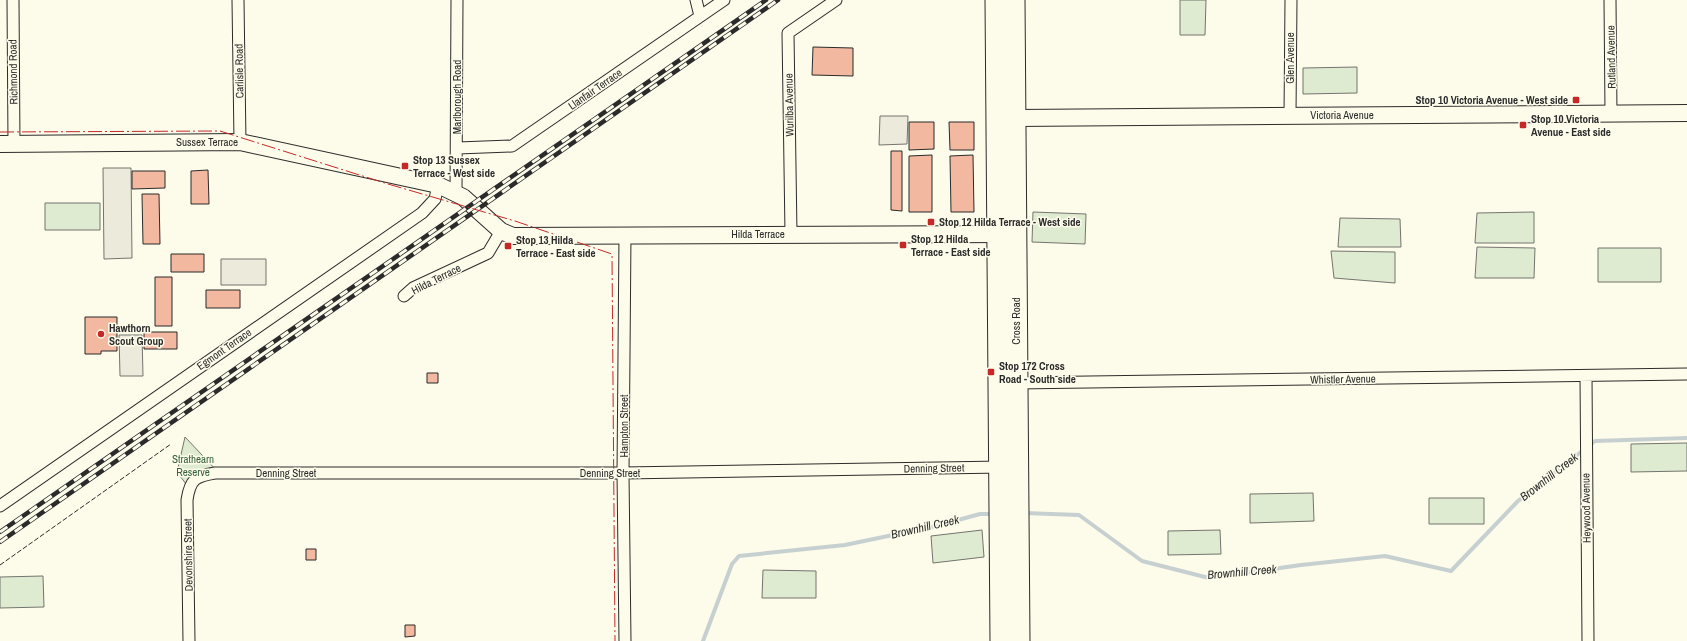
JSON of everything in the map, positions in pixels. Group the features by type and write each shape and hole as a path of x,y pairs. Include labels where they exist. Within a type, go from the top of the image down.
{"highway":[{"name":"Cross Road","path":"996,0 1006,118 1010,513 1019,641"},
{"name":"Cross Road","path":"1006,118 1014,0"},
{"name":"Cross Road","path":"1001,641 1010,513"}],"street":[{"name":"Richmond Road","path":"7,144 13,0"},
{"name":"Carlisle Road","path":"238,0 240,142"},
{"name":"Marlborough Road","path":"456,193 458,148 457,0"},
{"path":"696,0 700,16"},
{"name":"Llanfair Terrace","path":"458,148 512,146 724,0"},
{"name":"Wurilba Avenue","path":"791,234 788,33 836,0"},
{"name":"Glen Avenue","path":"1290,116 1291,0"},
{"name":"Rutland Avenue","path":"1610,0 1611,113"},
{"name":"Victoria Avenue","path":"1006,118 1687,113"},
{"name":"Sussex Terrace","path":"7,144 240,142 438,185 456,193"},
{"name":"Egmont Terrace","path":"0,506 422,213 435,199 438,185"},
{"name":"Hilda Terrace","path":"456,193 501,231 513,236 1007,234"},
{"name":"Hilda Terrace","path":"404,296 413,288 488,253 501,231"},
{"name":"Hampton Street","path":"625,235 623,473 625,641"},
{"name":"Whistler Avenue","path":"1008,383 1687,374"},
{"name":"Heywood Avenue","path":"1586,376 1588,641"},
{"name":"Denning Street","path":"202,476 215,473 623,473 1009,467"},
{"name":"Devonshire Street","path":"188,641 187,500 189,488 194,480 202,476"}],"green space":[{"path":"1180,0 1206,0 1205,35 1180,35"},
{"path":"1357,67 1357,93 1303,94 1303,68"},
{"path":"45,203 100,203 100,230 45,230"},
{"path":"1033,212 1086,214 1085,244 1032,242"},
{"path":"1534,212 1534,243 1475,243 1477,213"},
{"path":"1340,218 1400,219 1401,247 1338,247"},
{"path":"1477,247 1535,248 1534,278 1475,278"},
{"path":"1598,248 1661,248 1661,282 1598,282"},
{"path":"1331,251 1395,252 1395,283 1334,278"},
{"name":"Strathearn Reserve","path":"185,437 219,473 189,488 177,472"},
{"path":"1687,443 1687,471 1631,472 1631,444"},
{"path":"1313,493 1314,521 1250,523 1250,494"},
{"path":"1429,498 1484,498 1484,524 1429,524"},
{"path":"982,530 984,557 933,563 931,536"},
{"path":"1220,530 1221,554 1168,555 1168,531"},
{"path":"763,570 816,571 816,598 762,598"},
{"path":"43,576 44,607 0,608 0,577"}],"shaded area":[{"path":"880,116 908,116 907,144 879,145"},
{"path":"103,168 131,168 132,258 104,259"},
{"path":"221,259 266,259 266,285 221,285"},
{"path":"119,335 142,335 143,376 120,376"}],"building":[{"path":"813,47 853,48 853,76 812,75"},
{"path":"909,122 934,122 934,149 909,150"},
{"path":"949,122 974,122 974,150 950,150"},
{"path":"891,151 902,151 902,211 891,210"},
{"path":"932,155 932,212 909,212 909,156"},
{"path":"973,155 974,212 951,212 950,156"},
{"path":"208,170 209,204 191,204 191,171"},
{"path":"132,171 165,171 165,188 132,189"},
{"path":"142,194 159,194 160,244 143,244"},
{"path":"171,254 204,254 204,272 171,272"},
{"path":"155,277 172,277 172,326 155,326"},
{"path":"206,290 240,290 240,308 206,308"},
{"name":"Hawthorn Scout Group","path":"85,317 117,317 117,351 101,351 101,354 85,354"},
{"path":"144,332 177,332 177,349 144,349"},
{"path":"427,373 438,373 438,383 427,383"},
{"path":"306,549 316,549 316,560 306,560"},
{"path":"405,625 415,625 415,636 405,637"}],"waterway":[{"name":"Brownhill Creek","path":"1024,513 1079,515 1142,561 1209,578 1301,565 1385,556 1451,571 1518,501 1595,441 1687,438"},
{"name":"Brownhill Creek","path":"703,641 732,564 739,556 845,545 936,526 980,514 994,514"}],"railway":[{"path":"0,532 766,0"},
{"path":"0,542 778,0"}],"fence":[{"path":"0,565 171,444"}],"power":[{"path":"0,132 220,131 388,184 515,221 612,254 615,641"}],"place":[{"name":"Stop 10 Victoria Avenue - West side","path":"1576,100"},
{"name":"Stop 10 Victoria Avenue - East side","path":"1523,125"},
{"name":"Stop 13 Sussex Terrace - West side","path":"405,166"},
{"name":"Stop 12 Hilda Terrace - West side","path":"931,222"},
{"name":"Stop 12 Hilda Terrace - East side","path":"903,245"},
{"name":"Stop 13 Hilda Terrace - East side","path":"508,246"},
{"name":"Hawthorn Scout Group","path":"101,334"},
{"name":"Stop 172 Cross Road - South side","path":"991,372"}]}
